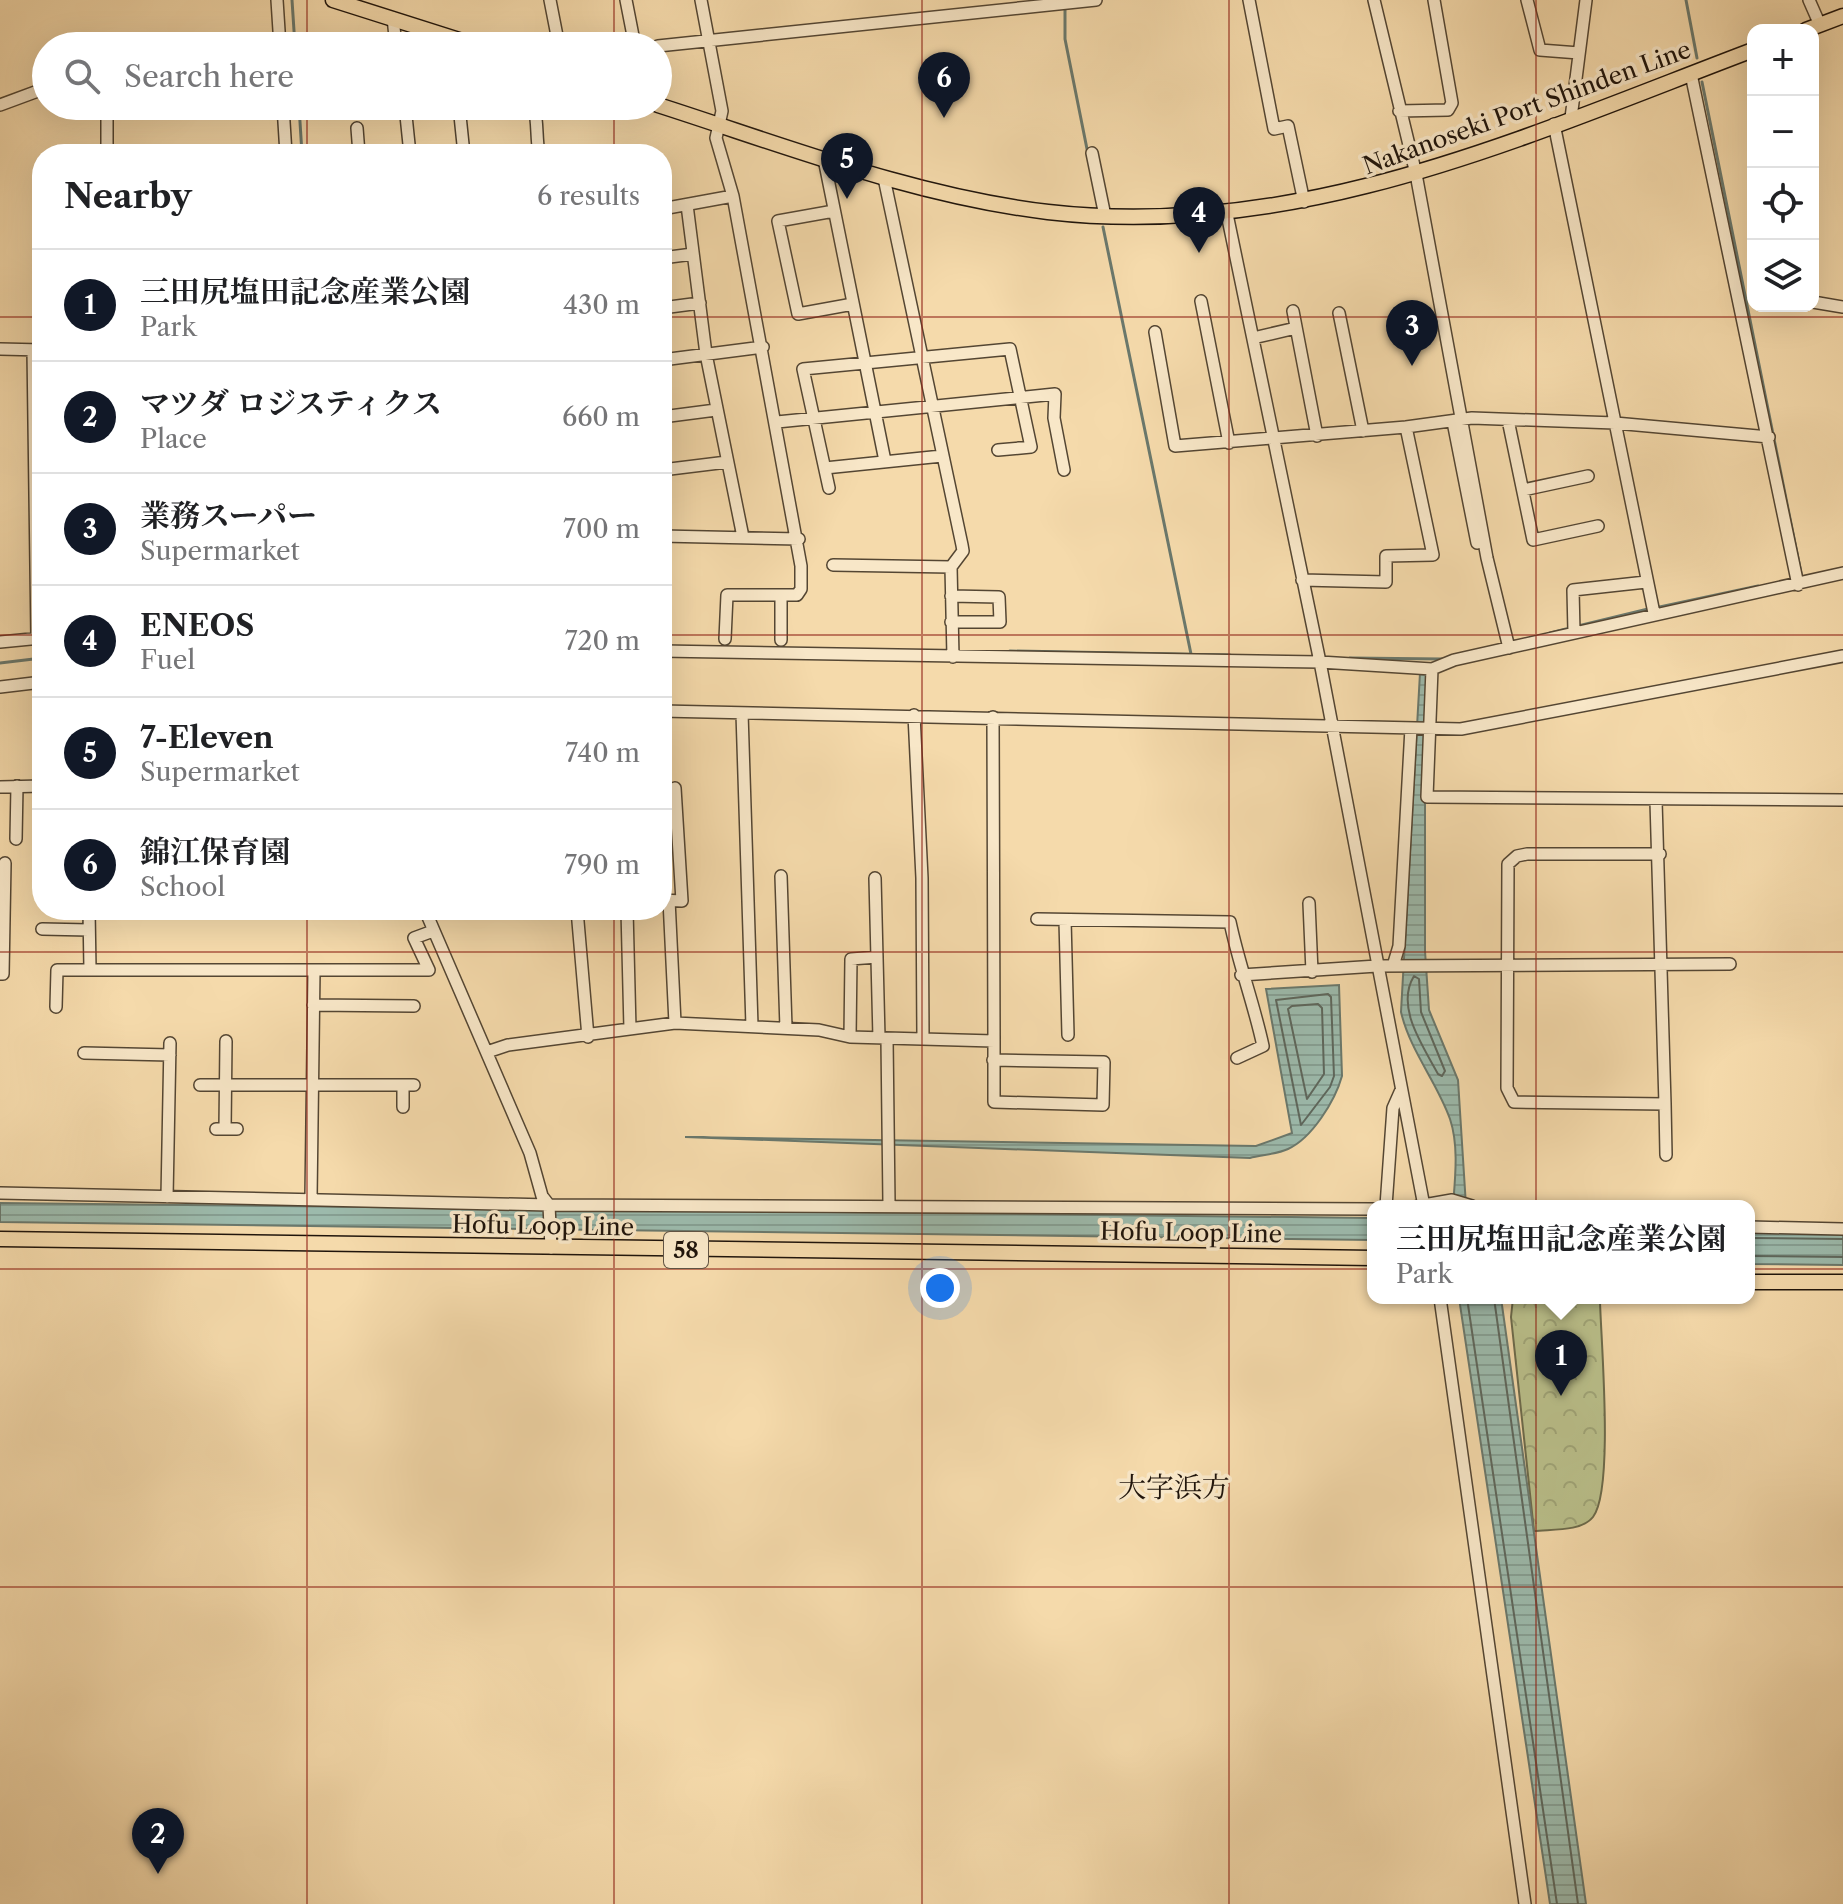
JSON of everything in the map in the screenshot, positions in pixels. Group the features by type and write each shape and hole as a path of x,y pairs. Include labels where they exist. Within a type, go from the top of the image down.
{"main road":[{"path":"333,0 436,32"},
{"path":"1819,25 1843,16"},
{"name":"Nakanoseki Port Shinden Line","path":"672,110 884,178 986,202 1105,216 1227,214 1304,202 1416,174 1747,52"},
{"name":"Hofu Loop Line","path":"0,1239 550,1244 1367,1258"},
{"path":"1755,1282 1843,1282"}],"street":[{"path":"277,0 279,32"},
{"path":"550,0 556,32"},
{"path":"626,0 632,32"},
{"path":"701,0 722,111 716,138 733,196 763,347 799,539 801,589 797,595 727,595 725,639"},
{"path":"672,44 1096,0"},
{"path":"1249,0 1274,129 1288,126 1304,202"},
{"path":"1374,0 1416,174 1480,556"},
{"path":"1399,111 1448,110 1452,103 1434,0"},
{"path":"1527,0 1540,50 1579,53"},
{"path":"1571,118 1586,0"},
{"path":"1809,0 1813,24"},
{"path":"393,18 394,32"},
{"path":"1691,74 1798,585"},
{"path":"0,105 32,93"},
{"path":"107,120 107,144"},
{"path":"284,120 285,144"},
{"path":"406,120 409,144"},
{"path":"460,120 463,144"},
{"path":"537,120 537,144"},
{"path":"1554,124 1654,613"},
{"path":"357,128 358,144"},
{"path":"1092,153 1105,216"},
{"path":"824,159 885,461"},
{"path":"884,178 963,551 951,567 953,657"},
{"path":"672,207 733,196"},
{"path":"687,205 706,354 743,537"},
{"path":"834,211 778,221 798,314 853,304"},
{"path":"1227,214 1320,662 1423,1200"},
{"path":"672,257 693,254"},
{"path":"1737,288 1747,290"},
{"path":"1201,301 1229,443"},
{"path":"672,307 700,303"},
{"path":"1819,303 1843,307"},
{"path":"1293,311 1317,436"},
{"path":"1339,313 1363,431"},
{"path":"1253,338 1296,328"},
{"path":"1155,332 1175,446 1317,436 1459,421 1508,420 1615,423 1769,437"},
{"path":"672,359 763,347"},
{"path":"0,349 32,350"},
{"path":"829,488 803,369 1010,349 1031,447 998,450"},
{"path":"777,422 1055,394 1054,418 1064,470"},
{"path":"672,416 716,410"},
{"path":"1508,420 1533,540 1598,526"},
{"path":"1459,421 1509,648"},
{"path":"1302,580 1386,582 1386,556 1433,555 1406,427"},
{"path":"825,468 942,456"},
{"path":"672,469 727,462"},
{"path":"1523,490 1588,476"},
{"path":"672,536 799,539"},
{"path":"833,565 951,567"},
{"path":"672,651 1320,662 1432,669 1654,613 1798,585 1843,573"},
{"path":"1574,632 1573,590 1646,582"},
{"path":"781,596 781,640"},
{"path":"951,596 999,597 1000,622 951,622"},
{"path":"0,642 32,639"},
{"path":"672,711 1428,729 1498,723 1843,656"},
{"path":"1432,669 1427,797 1843,800"},
{"path":"0,687 32,683"},
{"path":"742,713 752,1026"},
{"path":"914,715 922,878 923,1038"},
{"path":"993,717 993,1060 994,1102 1103,1105 1104,1062 993,1060"},
{"path":"1396,966 1412,728"},
{"path":"16,839 17,786"},
{"path":"0,787 32,786"},
{"path":"672,900 682,901 675,788"},
{"path":"1656,801 1660,854 1666,1155"},
{"path":"1660,854 1527,854 1512,859 1506,872 1507,1088 1514,1102 1665,1104"},
{"path":"0,974 3,974 5,863"},
{"path":"781,876 786,1028"},
{"path":"875,878 889,1204"},
{"path":"1309,903 1312,972"},
{"path":"1037,919 1230,922 1241,975 1254,1005 1263,1046 1237,1058"},
{"path":"89,920 90,969"},
{"path":"429,920 530,1153 542,1196 549,1205 550,1244"},
{"path":"578,920 588,1037"},
{"path":"627,920 630,1029"},
{"path":"667,920 675,1023"},
{"path":"1065,920 1068,1035"},
{"path":"42,929 89,930"},
{"path":"56,1007 57,970 429,970 414,938 433,931"},
{"path":"850,1037 851,959 877,957"},
{"path":"1241,975 1377,966 1730,964"},
{"path":"311,1198 314,970"},
{"path":"313,1005 414,1006"},
{"path":"487,1052 508,1045 588,1037 675,1023 786,1028 850,1037 994,1041"},
{"path":"226,1041 226,1129"},
{"path":"84,1053 170,1049 167,1197"},
{"path":"200,1085 408,1085 403,1107"},
{"path":"1386,1200 1393,1108 1401,1090"},
{"path":"0,1193 549,1205 889,1204 1367,1209"},
{"path":"1755,1227 1843,1229"},
{"path":"1441,1304 1525,1904"}],"green space":[{"path":"1512,1304 1600,1304 1605,1414 1603,1478 1593,1517 1581,1525 1534,1531 1511,1317"}],"water":[{"path":"1420,673 1430,673 1425,802 1425,951 1429,1010 1458,1080 1466,1200 1453,1200 1453,1129 1401,1012"},
{"path":"1339,985 1342,1076 1339,1086 1321,1118 1306,1136 1288,1149 1274,1153 1250,1158 685,1137 1256,1146 1292,1133 1266,989"},
{"path":"0,1203 1367,1218 1367,1240 0,1222"},
{"path":"1755,1230 1843,1232 1843,1265 1755,1264"},
{"path":"1460,1304 1502,1304 1586,1904 1550,1904"}],"waterway":[{"path":"292,0 294,32"},
{"path":"1686,0 1697,58"},
{"path":"1065,8 1065,39 1088,154"},
{"path":"1702,82 1802,578"},
{"path":"300,120 301,144"},
{"path":"1103,227 1191,654"},
{"path":"1655,608 1758,586"},
{"path":"1578,626 1648,609"},
{"path":"1550,633 1570,628"},
{"path":"1010,651 1230,655"},
{"path":"1350,658 1442,659"},
{"path":"0,663 32,659"}],"place":[{"name":"錦江保育園","path":"944,118"},
{"name":"7-Eleven","path":"847,199"},
{"name":"ENEOS","path":"1199,253"},
{"name":"業務スーパー","path":"1412,366"},
{"name":"三田尻塩田記念産業公園","path":"1561,1396"},
{"name":"マツダ ロジスティクス","path":"158,1874"}],"district":[{"name":"大字浜方","path":"1174,1487"}]}
